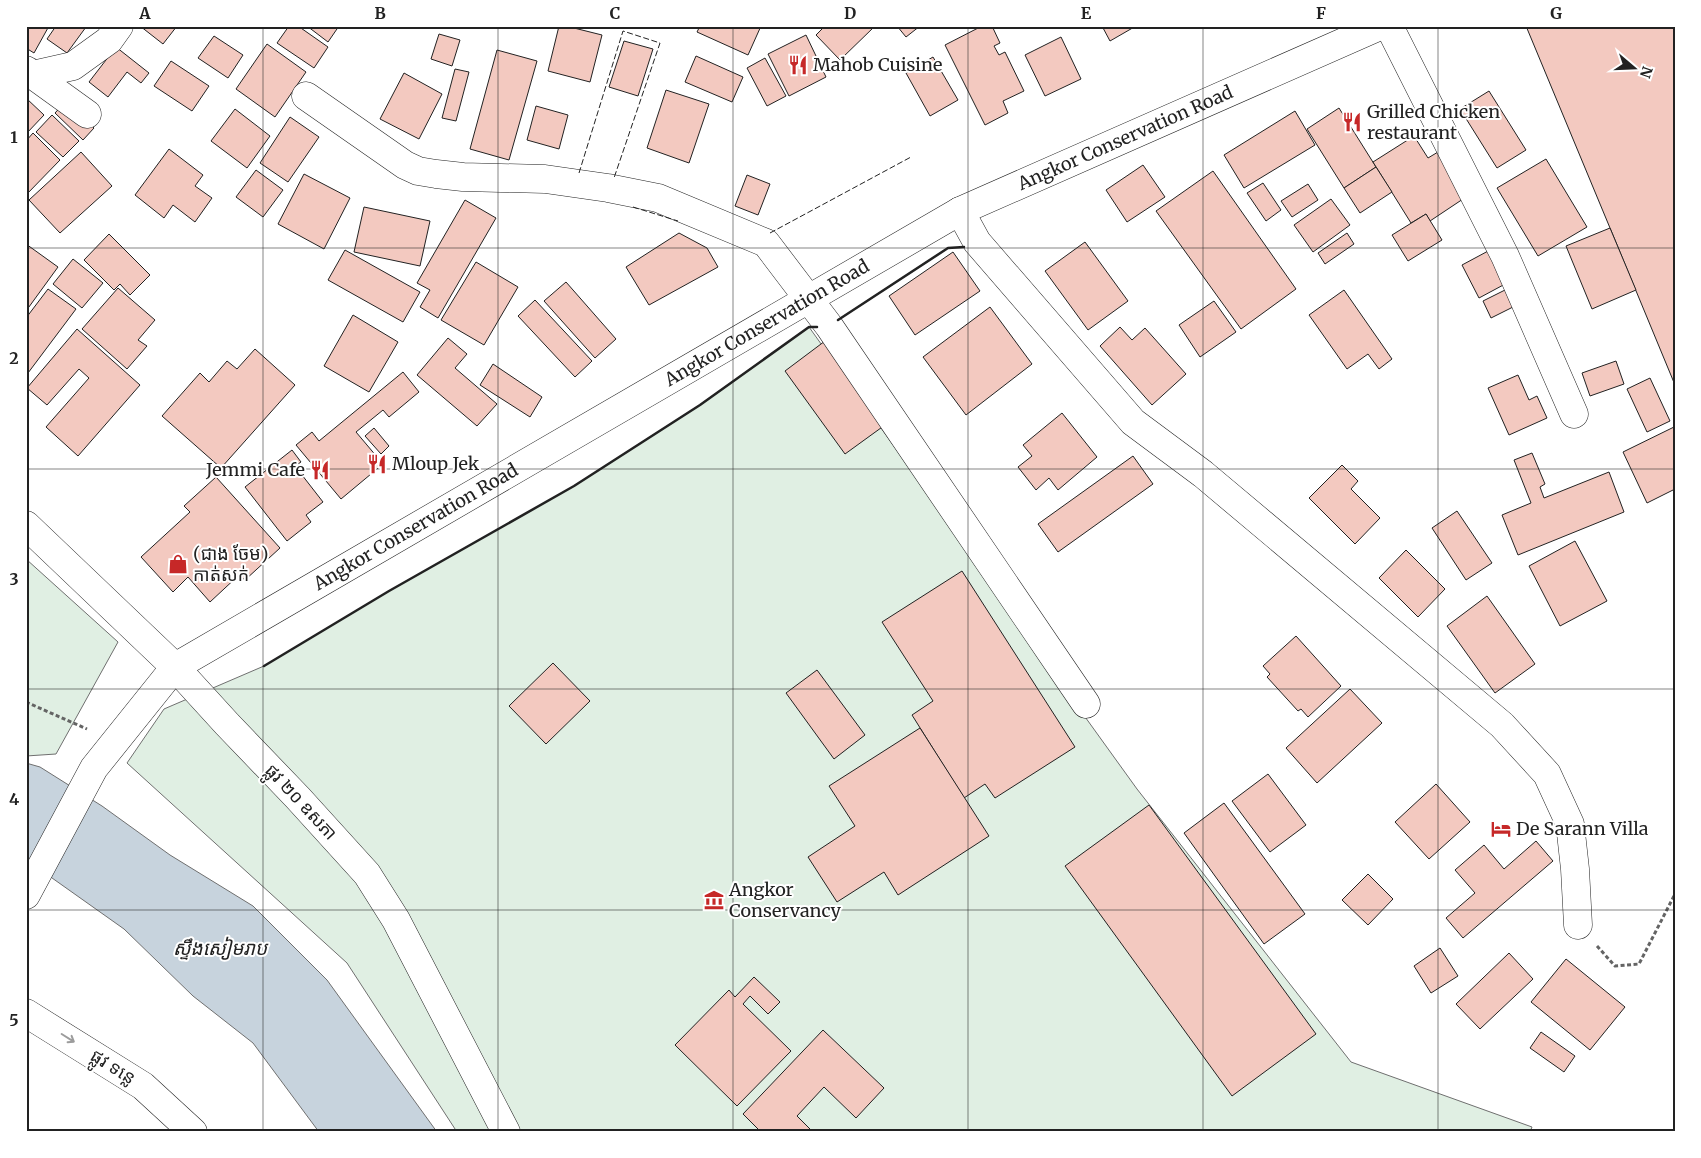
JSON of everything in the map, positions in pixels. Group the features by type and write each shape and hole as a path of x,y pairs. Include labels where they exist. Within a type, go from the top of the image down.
{"street":[{"path":"29,72 73,66 109,40 119,26"},
{"name":"Angkor Conservation Road","path":"175,666 960,211 1380,26"},
{"path":"1389,26 1505,256 1574,414"},
{"path":"29,72 87,114"},
{"path":"306,96 418,171 463,176 544,179 608,188 658,198 766,243 809,298 1086,704"},
{"path":"960,211 978,242 1133,422 1203,474 1495,719 1547,774 1570,824 1578,925"},
{"name":"ផ្លូវ ២០ ឧសភា","path":"26,525 175,666 367,874 396,920 506,1132"},
{"path":"26,895 94,768 175,666"},
{"name":"ផ្លូវ ទន្លេ","path":"26,1013 142,1086 194,1132"}],"path":[{"path":"26,702 90,730"},
{"path":"1578,925 1616,966 1639,964 1675,894"}],"green space":[{"path":"809,327 931,498 998,596 1137,789 1351,1062 1532,1127 1530,1132 457,1132 347,963 127,763 164,709 264,666 389,591 574,486 700,405"},
{"path":"26,559 118,642 56,754 26,756"}],"water":[{"name":"ស្ទឹងសៀមរាប","path":"26,763 40,767 102,806 170,855 253,906 327,980 437,1132 319,1132 253,1043 193,996 124,929 45,873 26,864"}],"building":[{"path":"26,26 49,26 34,53 26,48"},
{"path":"56,26 86,27 67,53 47,39"},
{"path":"140,26 177,26 163,44"},
{"path":"289,26 298,26 328,47 314,68 277,43"},
{"path":"307,26 339,26 328,42"},
{"path":"559,26 602,35 590,82 548,71"},
{"path":"700,26 761,26 748,55 697,32"},
{"path":"825,26 874,27 840,60 816,35"},
{"path":"897,26 920,26 906,37"},
{"path":"982,26 992,26 1000,43 994,46 999,55 1005,52 1024,91 1003,101 1008,113 985,125 945,45"},
{"path":"1102,26 1136,26 1110,41"},
{"path":"1526,26 1675,26 1675,385 1610,228"},
{"path":"439,34 460,40 452,66 431,59"},
{"path":"806,35 826,77 789,96 768,54"},
{"path":"214,36 243,55 228,78 198,58"},
{"path":"1061,37 1081,79 1045,96 1025,55"},
{"path":"624,41 653,49 638,96 609,87"},
{"path":"267,44 306,72 275,117 236,89"},
{"path":"116,47 149,73 141,83 127,72 108,97 89,82"},
{"path":"497,50 537,61 509,160 470,149"},
{"path":"696,56 743,77 732,102 685,82"},
{"path":"933,57 958,100 930,116 906,73"},
{"path":"765,58 786,96 767,106 747,68"},
{"path":"171,61 209,86 192,111 154,86"},
{"path":"455,69 469,72 456,121 442,118"},
{"path":"404,73 442,94 419,139 380,119"},
{"path":"666,90 709,104 689,163 647,148"},
{"path":"1489,91 1526,150 1497,168 1460,109"},
{"path":"26,98 44,115 26,134"},
{"path":"66,101 94,128 83,140 55,113"},
{"path":"536,106 568,115 559,149 527,140"},
{"path":"1339,108 1376,167 1344,188 1307,129"},
{"path":"235,109 270,136 247,168 211,141"},
{"path":"1295,111 1315,145 1244,188 1224,155"},
{"path":"52,115 79,141 63,157 36,132"},
{"path":"290,117 319,137 288,182 260,163"},
{"path":"33,133 60,160 26,195 26,141"},
{"path":"1414,136 1428,158 1438,152 1466,197 1430,221 1426,214 1411,223 1373,162"},
{"path":"169,149 203,175 195,186 212,198 195,222 173,205 164,218 135,195"},
{"path":"81,152 112,186 60,233 29,200"},
{"path":"1546,159 1587,227 1538,256 1497,188"},
{"path":"1143,165 1165,197 1127,222 1106,190"},
{"path":"1376,167 1392,192 1360,213 1344,188"},
{"path":"256,170 283,190 263,217 236,197"},
{"path":"1213,171 1296,289 1241,329 1156,211"},
{"path":"304,174 350,198 324,249 278,224"},
{"path":"747,175 770,184 758,215 735,206"},
{"path":"1263,183 1281,210 1266,221 1247,193"},
{"path":"1308,184 1318,200 1292,217 1281,201"},
{"path":"1331,199 1350,225 1313,252 1294,225"},
{"path":"465,200 496,218 438,318 420,307 430,290 417,283"},
{"path":"364,207 430,221 420,266 354,252"},
{"path":"1426,214 1442,240 1408,261 1392,235"},
{"path":"1610,228 1636,290 1592,309 1566,246"},
{"path":"679,233 707,248 718,267 649,305 626,267"},
{"path":"1347,233 1354,244 1325,264 1318,253"},
{"path":"109,234 150,275 130,295 120,284 114,290 84,260"},
{"path":"1085,242 1128,301 1088,330 1045,271"},
{"path":"26,244 58,267 26,311"},
{"path":"345,250 420,292 403,322 328,280"},
{"path":"1490,250 1507,283 1479,298 1462,265"},
{"path":"953,252 980,291 915,335 889,296"},
{"path":"73,259 103,283 82,308 53,284"},
{"path":"476,262 518,287 484,345 441,320"},
{"path":"566,282 616,339 595,358 544,301"},
{"path":"118,288 155,320 138,340 147,346 127,369 82,329"},
{"path":"48,289 76,309 28,373 26,372 26,318"},
{"path":"1344,290 1392,359 1379,369 1368,354 1347,369 1309,315"},
{"path":"1505,290 1513,307 1491,318 1483,301"},
{"path":"535,300 592,361 575,377 518,316"},
{"path":"1214,301 1236,332 1200,357 1179,325"},
{"path":"990,307 1032,364 966,415 923,357"},
{"path":"353,315 398,342 369,392 324,366"},
{"path":"1120,327 1132,340 1145,328 1186,374 1152,405 1100,346"},
{"path":"77,329 140,385 78,456 46,427 89,378 79,369 47,405 27,388"},
{"path":"448,338 467,354 455,368 497,404 477,426 417,375"},
{"path":"825,341 885,425 845,454 785,371"},
{"path":"255,349 295,385 221,468 162,416 200,373 209,382 227,361 237,369"},
{"path":"1616,361 1624,384 1590,396 1582,373"},
{"path":"493,364 542,397 530,417 480,385"},
{"path":"403,372 419,392 389,417 383,410 356,432 383,464 341,499 296,445 312,432 319,441"},
{"path":"1518,375 1529,400 1537,396 1547,418 1509,435 1488,388"},
{"path":"1650,378 1670,421 1647,432 1627,389"},
{"path":"1062,413 1097,457 1058,490 1049,478 1036,490 1018,467 1032,456 1023,445"},
{"path":"1674,427 1675,489 1647,503 1623,452"},
{"path":"374,428 389,446 381,454 365,436"},
{"path":"292,450 301,462 295,466 323,502 306,515 311,522 287,541 245,487"},
{"path":"1532,453 1545,484 1540,487 1544,498 1609,472 1624,512 1518,555 1502,515 1531,503 1514,460"},
{"path":"1133,456 1153,484 1058,552 1038,524"},
{"path":"1342,465 1358,481 1351,489 1380,518 1355,544 1309,498"},
{"path":"216,477 280,548 245,580 239,575 210,602 188,577 173,592 141,557 190,512 184,506"},
{"path":"1457,511 1492,563 1466,580 1432,528"},
{"path":"1575,541 1607,601 1560,626 1529,566"},
{"path":"1406,550 1445,589 1418,617 1379,578"},
{"path":"962,571 1075,747 995,798 985,784 964,798 912,715 933,701 882,622"},
{"path":"1487,596 1535,664 1495,693 1447,626"},
{"path":"1296,636 1341,686 1308,717 1301,709 1298,711 1267,677 1270,674 1263,666"},
{"path":"553,663 590,701 546,744 509,706"},
{"path":"817,670 865,735 834,759 786,693"},
{"path":"1350,689 1382,723 1317,783 1286,748"},
{"path":"920,728 989,836 898,895 884,872 837,902 808,857 855,826 829,786"},
{"path":"1268,774 1306,825 1270,852 1232,801"},
{"path":"1436,784 1470,822 1429,859 1395,822"},
{"path":"1224,803 1305,914 1264,944 1184,833"},
{"path":"1149,805 1316,1034 1232,1096 1065,866"},
{"path":"1536,841 1553,861 1463,938 1446,918 1475,893 1455,870 1484,845 1504,869"},
{"path":"1368,874 1393,899 1368,925 1342,900"},
{"path":"1440,948 1458,976 1431,993 1414,966"},
{"path":"1509,953 1533,979 1480,1029 1456,1004"},
{"path":"1566,959 1625,1007 1590,1050 1531,1002"},
{"path":"754,977 780,1002 768,1014 750,996 743,1004 791,1051 737,1106 675,1045 729,990 735,997"},
{"path":"823,1030 884,1088 856,1118 824,1087 797,1116 813,1132 761,1132 743,1114"},
{"path":"1541,1032 1575,1056 1564,1072 1530,1048"}],"fence":[{"path":"579,173 623,31 660,43 614,178"},
{"path":"770,233 911,157"},
{"path":"633,207 678,221"}],"wall":[{"path":"838,320 948,248 964,247"},
{"path":"264,666 389,591 574,486 700,405 809,327 817,327"}],"place":[{"name":"Mahob Cuisine","path":"798,65"},
{"name":"Grilled Chicken restaurant","path":"1352,122"},
{"name":"Mloup Jek","path":"377,464"},
{"name":"Jemmi Cafe","path":"320,470"},
{"name":"(ជាង ចែម) កាត់សក់","path":"178,564"},
{"name":"De Sarann Villa","path":"1501,829"},
{"name":"Angkor Conservancy","path":"714,900"}]}
